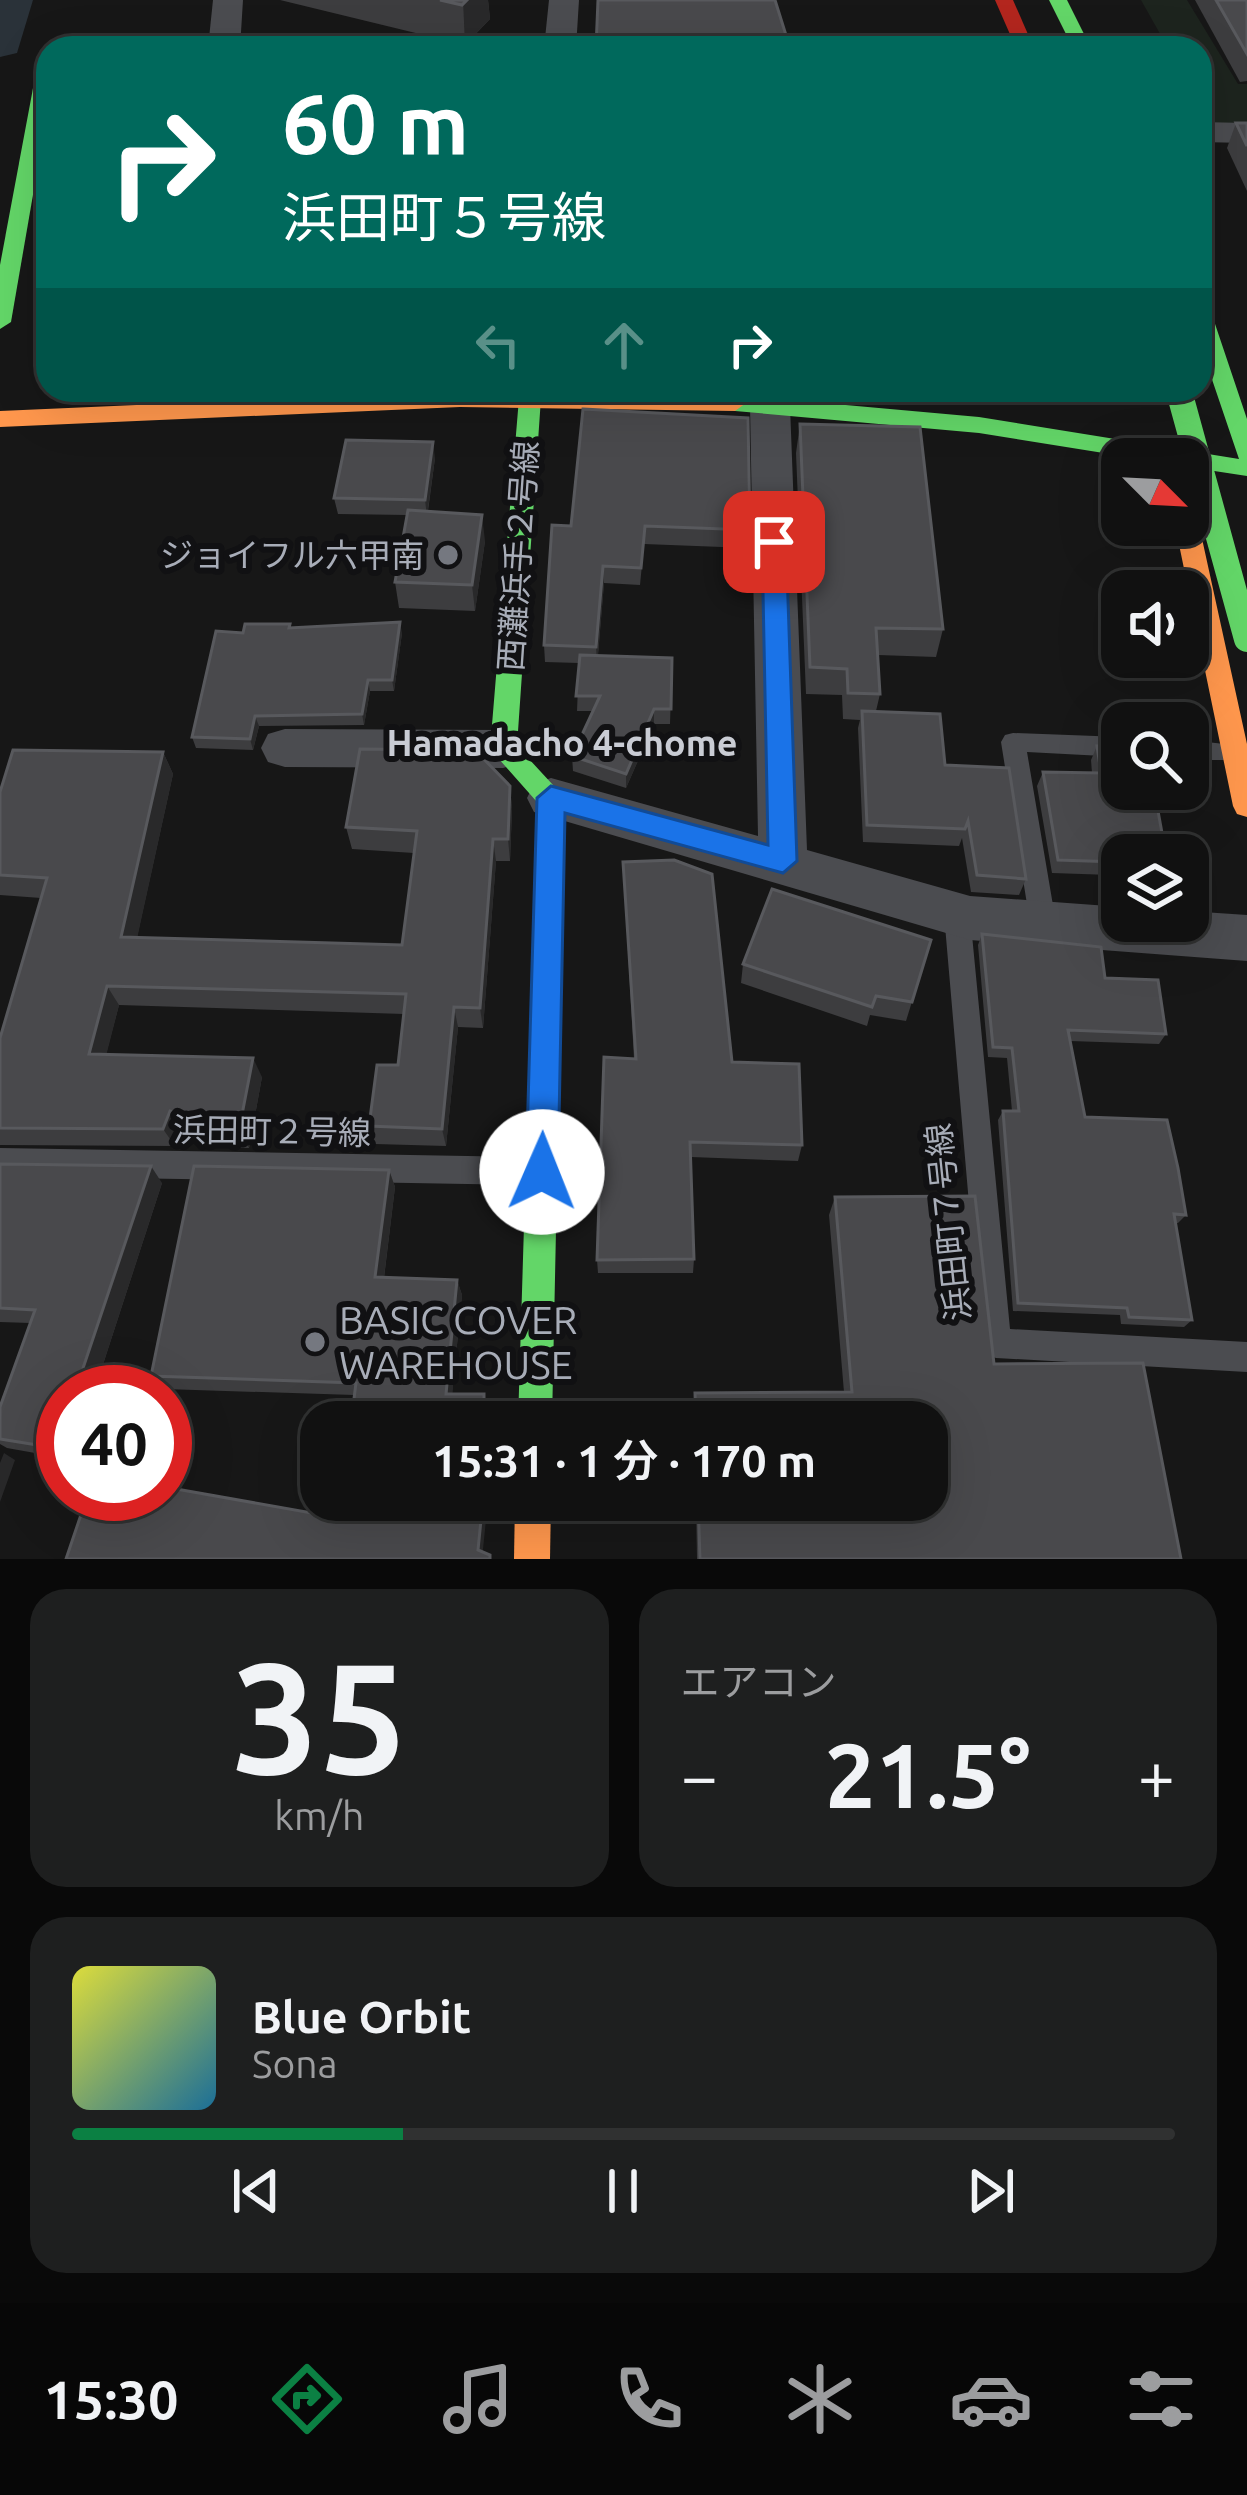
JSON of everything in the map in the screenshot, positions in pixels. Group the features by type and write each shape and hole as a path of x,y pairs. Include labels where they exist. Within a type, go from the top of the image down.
{"main road":[{"path":"1004,0 1020,36"},
{"path":"1019,0 1036,36"},
{"path":"1058,0 1076,36"},
{"path":"1077,0 1095,36"},
{"path":"0,322 36,146"},
{"path":"1212,314 1247,381"},
{"path":"1212,328 1247,453"},
{"path":"0,419 158,402"},
{"name":"西灘浜手２号線","path":"503,749 529,402"},
{"path":"690,402 956,423 1101,445"},
{"path":"1157,402 1167,438"},
{"path":"1182,402 1247,639"},
{"path":"1209,462 1247,469"},
{"path":"1192,546 1247,806"},
{"path":"503,749 551,798 537,1401"},
{"path":"532,1559 533,1521"}],"street":[{"path":"225,36 228,0"},
{"path":"561,36 564,0"},
{"path":"1212,132 1247,133"},
{"path":"770,406 783,861"},
{"path":"285,748 503,749"},
{"path":"551,798 957,914 1247,938"}],"lane":[{"path":"1043,923 1013,742 1101,746"},
{"path":"1209,751 1238,753"},
{"name":"浜田町７号線","path":"957,914 996,1343 1247,1357"},
{"name":"浜田町２号線","path":"0,1162 542,1172"}],"shaded area":[{"path":"1141,0 1187,0 1209,36 1161,36"},
{"path":"1212,41 1238,84 1247,84 1247,124 1212,123"}],"building":[{"path":"598,0 775,0 786,36 596,36"},
{"path":"1216,0 1247,0 1247,54"},
{"path":"1236,123 1247,123 1247,146"},
{"path":"583,409 748,418 750,530 645,526 641,568 603,566 596,647 544,645 552,525 571,526"},
{"path":"800,424 920,427 943,629 876,628 880,694 848,693 847,669 810,667"},
{"path":"346,440 433,442 425,500 334,498"},
{"path":"408,510 482,515 472,585 395,582"},
{"path":"400,622 392,680 368,680 362,714 255,716 250,739 192,737 216,631 243,633 245,624 290,624 289,628"},
{"path":"580,655 672,658 671,709 654,709 626,774 572,756 600,696 576,696"},
{"path":"862,711 940,714 945,765 1009,768 1026,879 977,875 968,821 965,829 867,825"},
{"path":"360,749 475,750 510,786 508,839 493,839 480,1008 454,1007 442,1129 369,1126 377,1065 398,1065 406,994 107,986 89,1054 253,1058 239,1130 202,1130 204,1120 170,1111 163,1129 0,1128 0,1038 47,878 0,875 0,792 13,750 163,752 121,937 402,945 417,831 346,827"},
{"path":"1043,772 1101,773 1101,810 1158,810 1162,834 1101,834 1101,861 1058,860"},
{"path":"674,860 712,874 732,1062 799,1064 802,1145 690,1142 694,1259 597,1260 604,1057 636,1059 623,862"},
{"path":"772,889 931,940 912,1002 876,996 872,1007 743,964"},
{"path":"982,934 1101,947 1105,978 1158,980 1166,1034 1068,1030 1085,1117 1167,1120 1186,1215 1174,1214 1192,1320 1129,1317 1127,1308 1018,1303 1003,1111 1019,1111 1012,1048 993,1047"},
{"path":"0,1164 151,1166 84,1365 36,1365 36,1445 0,1439 0,1407 35,1310 0,1308"},
{"path":"194,1166 389,1170 375,1277 457,1280 446,1394 484,1394 484,1401 354,1401 356,1383 192,1377 192,1365 153,1365"},
{"path":"975,1196 994,1364 1143,1363 1181,1559 700,1559 699,1521 948,1521 948,1401 695,1401 695,1393 852,1392 835,1197"},
{"path":"192,1492 300,1511 300,1521 481,1521 478,1550 490,1555 490,1559 66,1559 79,1521 192,1521"}],"waterway":[{"path":"0,43 10,0"}],"traffic: fast":[{"path":"1058,0 1076,36"},
{"path":"0,322 36,122"},
{"path":"1212,348 1247,453"},
{"path":"530,402 503,749 551,798 536,1401"},
{"path":"1182,402 1247,639"},
{"path":"735,403 979,425 1247,468"}],"traffic: slow":[{"path":"0,419 391,402"},
{"path":"666,402 735,403"},
{"path":"1191,546 1247,806"},
{"path":"532,1559 533,1521"}],"traffic: jam":[{"path":"1004,0 1020,36"}],"place":[{"name":"ジョイフル六甲南","path":"448,555"},
{"name":"BASIC COVER WAREHOUSE","path":"315,1342"}],"district":[{"name":"Hamadacho 4-chome","path":"562,743"}],"route":[{"path":"542,1172 551,798 783,861 774,542"}]}
